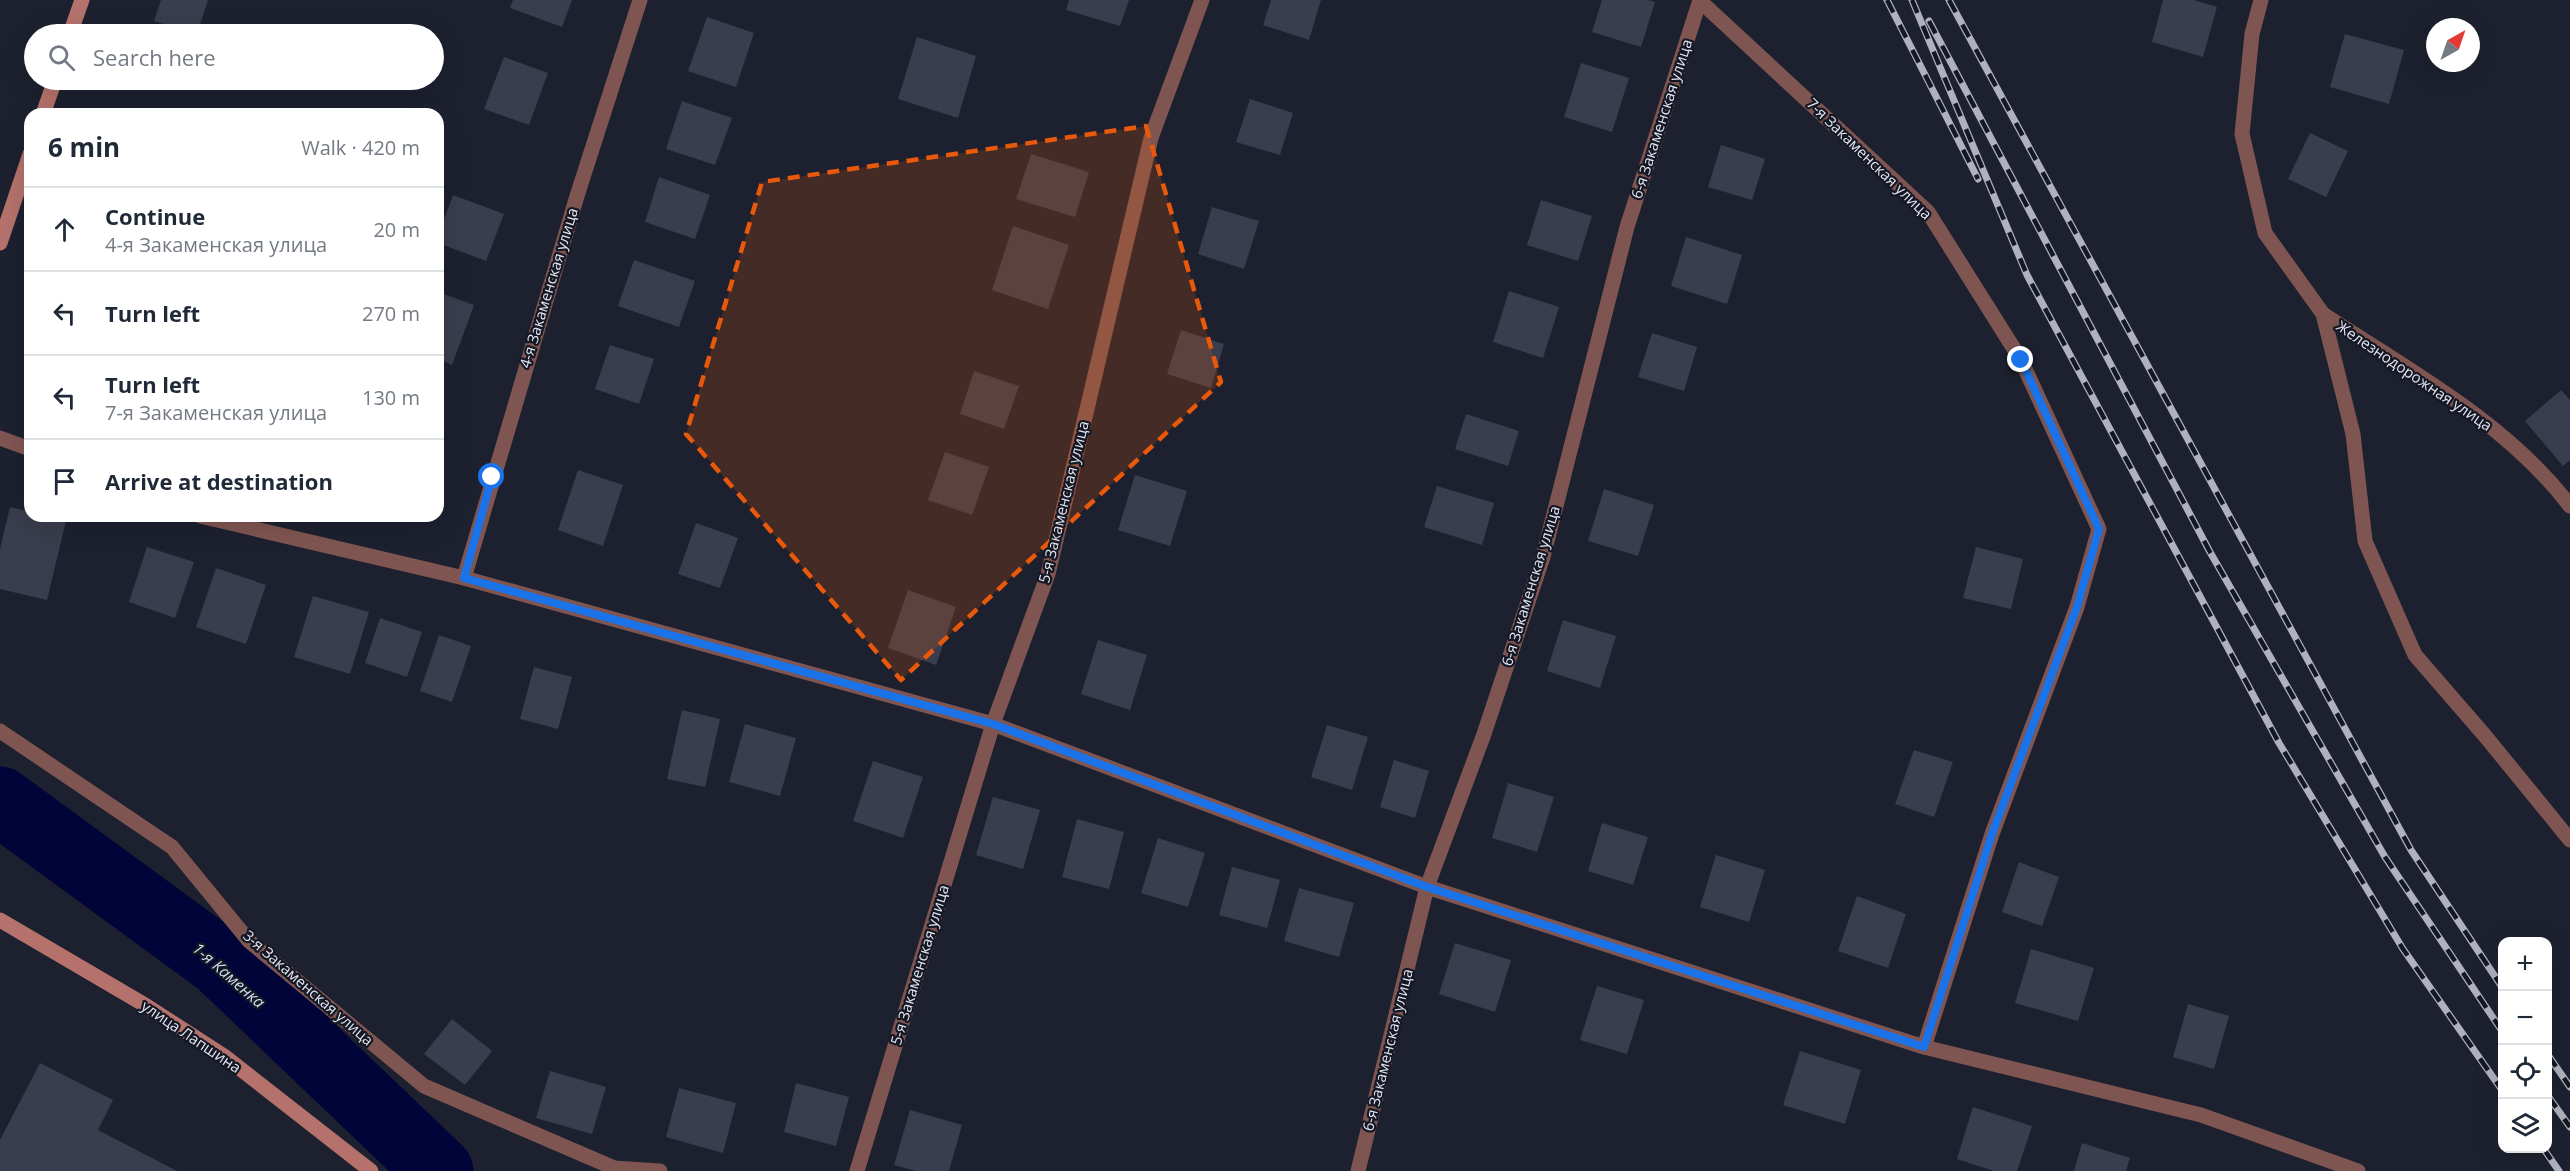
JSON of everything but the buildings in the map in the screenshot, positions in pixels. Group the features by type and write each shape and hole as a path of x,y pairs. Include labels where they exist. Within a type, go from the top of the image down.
{"street":[{"path":"74,24 82,0"},
{"name":"4-я Закаменская улица","path":"464,578 577,196 640,0"},
{"name":"5-я Закаменская улица","path":"857,1171 993,724 1048,574 1151,138 1202,0"},
{"path":"2261,0 2252,34 2242,134 2265,233 2323,314"},
{"name":"6-я Закаменская улица","path":"1358,1171 1427,887 1484,734 1544,557 1627,227 1700,1"},
{"name":"7-я Закаменская улица","path":"1700,1 1928,212 2021,360 2099,529 2077,607 1992,834 1924,1047"},
{"path":"45,108 51,90"},
{"path":"0,243 24,172"},
{"name":"Железнодорожная улица","path":"2323,314 2442,392 2509,442 2570,506"},
{"name":"Железнодорожная улица","path":"2323,314 2353,434 2365,541 2415,655 2570,840"},
{"path":"0,438 24,447"},
{"path":"226,522 464,578 993,724 1427,887 1924,1047 2201,1115 2358,1171"},
{"name":"3-я Закаменская улица","path":"0,731 172,847 249,941 424,1086 614,1168 660,1171"},
{"name":"улица Лапшина","path":"0,920 146,1005 224,1056 371,1171"}],"highlighted area":[{"path":"1146,126 1221,382 901,680 686,434 762,182"}],"waterway":[{"name":"1-я Каменка","path":"0,801 220,962 439,1171"}],"railway":[{"path":"1887,0 1978,179"},
{"path":"1912,0 2027,275 2279,743 2403,949 2498,1084"},
{"path":"1949,0 2411,850 2498,981"},
{"path":"1929,21 2210,552 2385,857 2498,1025"},
{"path":"2552,1061 2570,1087"},
{"path":"2550,1099 2570,1127"},
{"path":"2546,1153 2559,1171"}],"route":[{"path":"492,477 464,578 993,724 1427,887 1924,1047 1992,834 2077,607 2099,529 2021,360"}]}
